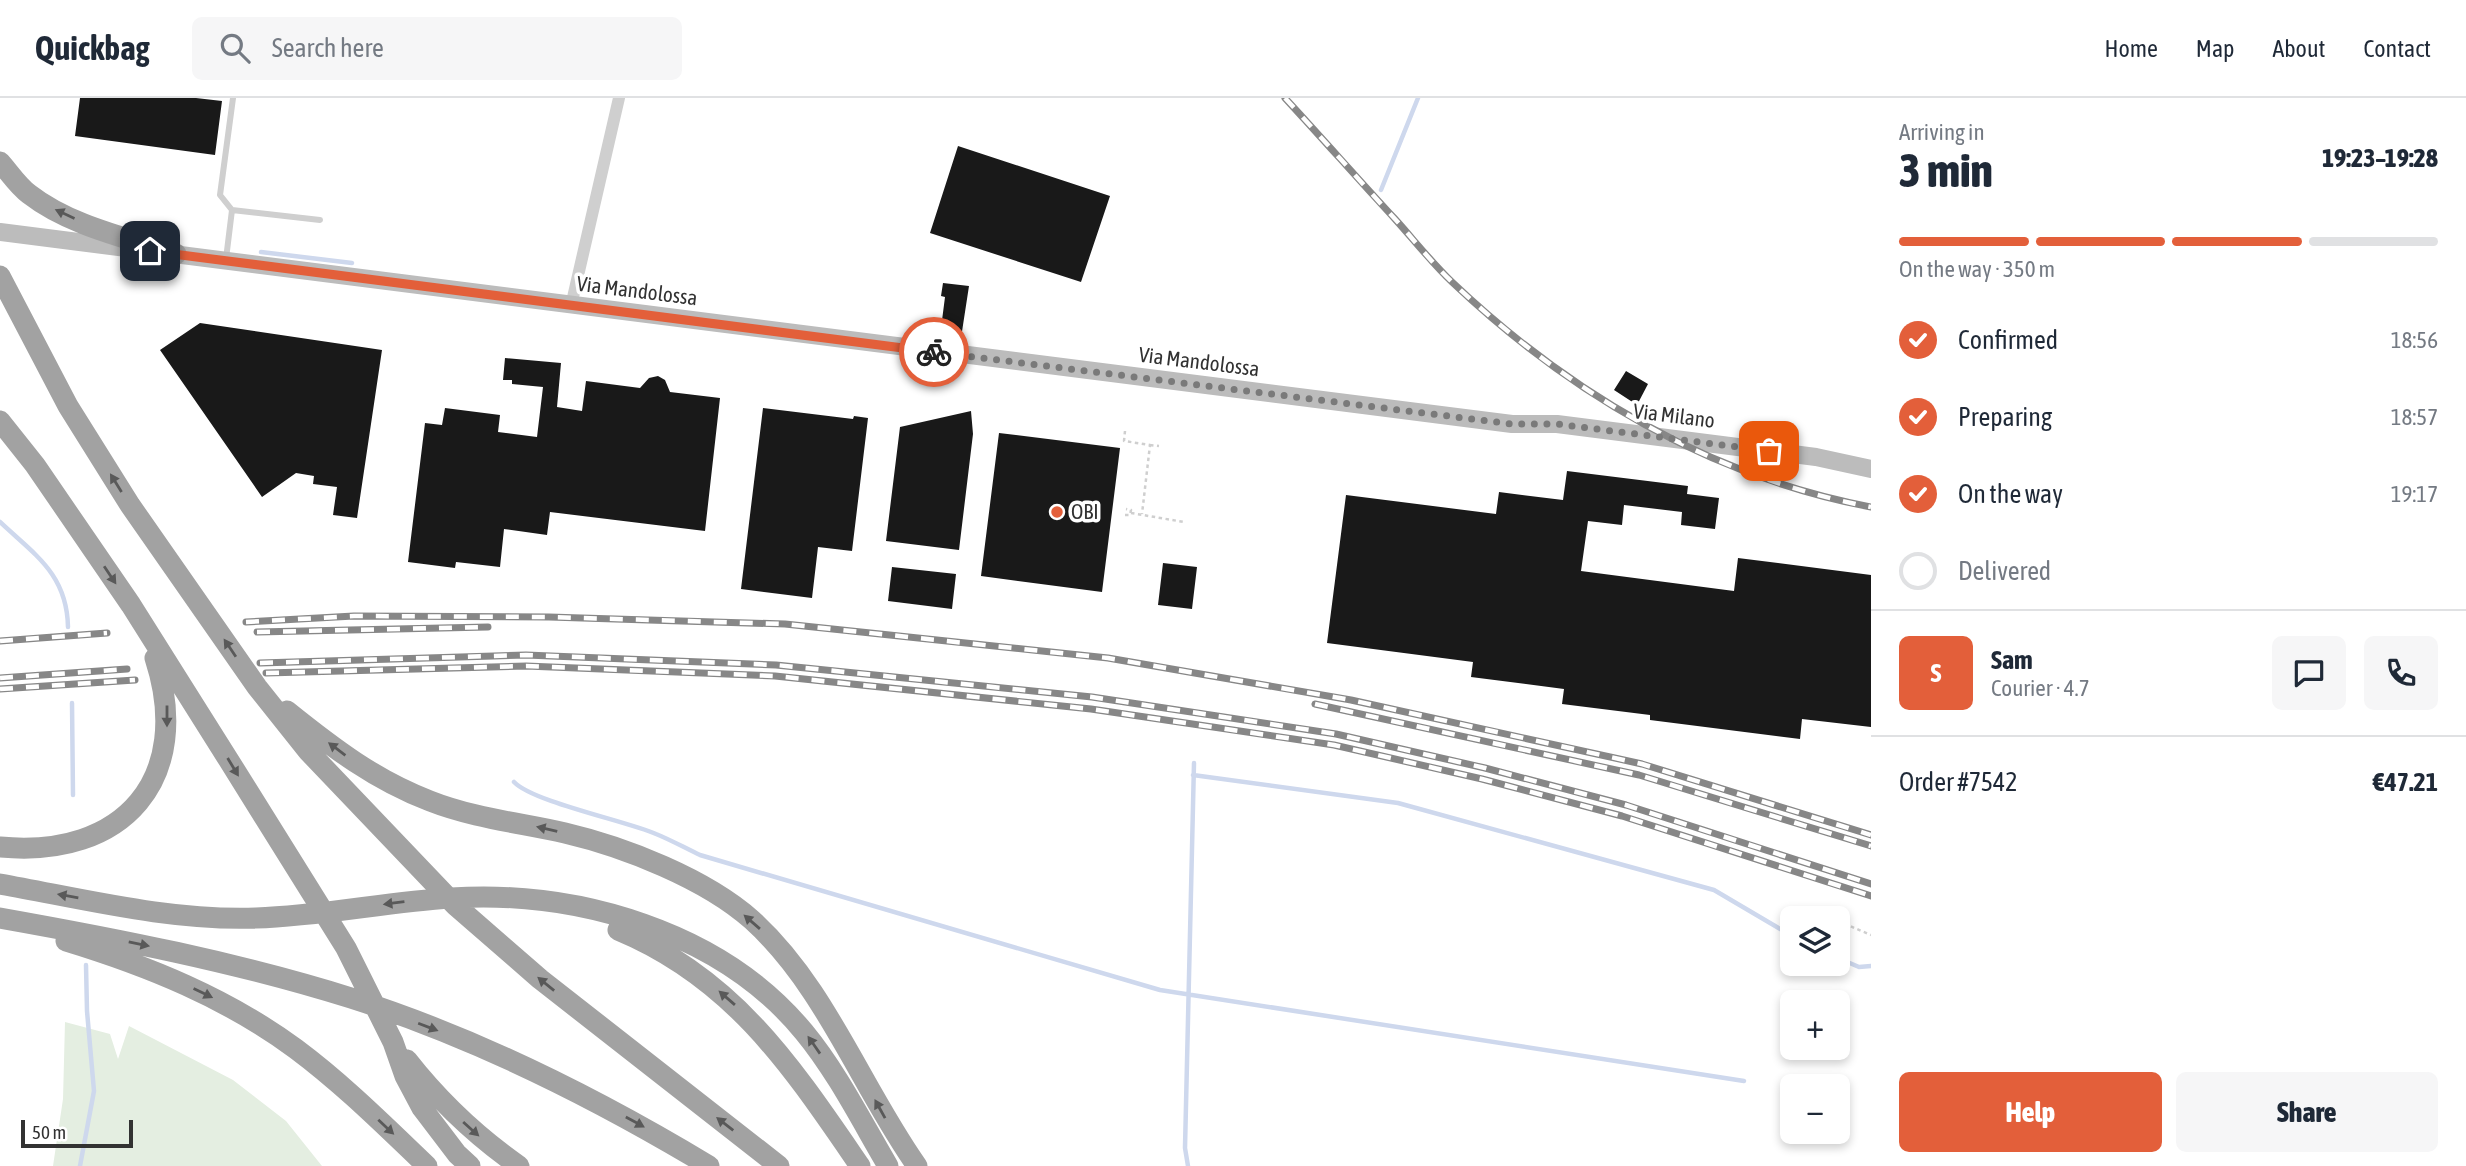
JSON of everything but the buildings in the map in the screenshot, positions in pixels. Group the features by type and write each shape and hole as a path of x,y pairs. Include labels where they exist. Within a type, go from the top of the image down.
{"highway":[{"path":"0,162 29,194 51,208 94,227 176,254"},
{"path":"2,280 68,406 123,494 257,687 308,751 455,905 540,979 779,1166"},
{"path":"0,421 35,465 131,605 345,948 393,1042 405,1076 422,1108 457,1154 470,1166"},
{"path":"0,436 61,505"},
{"path":"0,847 36,849 83,841 129,812 147,791 160,764 165,742 167,704 153,654 131,605"},
{"path":"257,687 368,773 432,802 569,834 642,859 698,884 750,918 779,947 828,1018 890,1128 917,1166"},
{"path":"0,884 170,913 213,917 257,918 420,900 487,897 540,898 610,915 675,936 734,969 784,1010 804,1032 888,1166"},
{"path":"487,897 570,913 608,925 667,953 696,971 737,1006 768,1039 797,1074 860,1166"},
{"path":"0,921 116,956 168,976 223,1003 296,1049 427,1166"},
{"path":"0,921 181,953 351,998 505,1057 574,1089 709,1166"},
{"path":"393,1042 440,1101 491,1146 519,1166"}],"main road":[{"name":"Via Mandolossa","path":"0,232 1269,393"},
{"name":"Via Milano","path":"1269,393 1512,424 1556,436 1816,469 1871,470"}],"street":[{"path":"571,306 619,98"}],"lane":[{"path":"233,98 220,195 232,210 320,220"},
{"path":"226,261 232,210"}],"path":[{"path":"1125,431 1124,441 1159,446"},
{"path":"1142,514 1150,445"},
{"path":"1126,509 1131,513"},
{"path":"1125,515 1142,514 1184,522"},
{"path":"1850,926 1871,934"}],"shaded area":[{"path":"65,1022 110,1034 118,1059 129,1026 233,1080 286,1121 322,1166 53,1166 63,1099"}],"waterway":[{"path":"1381,190 1418,98"},
{"path":"261,252 352,263"},
{"path":"0,522 37,556 55,579 62,593 68,627"},
{"path":"72,703 73,795"},
{"path":"1188,1166 1185,1148 1194,763"},
{"path":"1193,775 1398,803 1714,890 1780,929"},
{"path":"514,782 540,797 662,836 700,855 1160,990 1744,1081"},
{"path":"1850,963 1859,967 1871,966"},
{"path":"80,1166 94,1091 86,965"}],"railway":[{"path":"1285,98 1445,275 1544,360 1645,425 1699,452 1754,475 1871,507"},
{"path":"246,622 354,616 549,617 785,624 1108,658 1351,700 1642,764 1871,835"},
{"path":"257,632 488,627"},
{"path":"0,641 107,633"},
{"path":"260,663 526,655 776,665 1092,697 1336,734 1485,768 1626,805 1871,884"},
{"path":"266,673 526,666 775,676 1091,709 1334,745 1482,779 1622,816 1871,896"},
{"path":"0,678 127,669"},
{"path":"0,689 135,680"},
{"path":"1315,704 1639,775 1871,846"}],"way so far":[{"path":"934,352 1512,424 1557,424 1769,451"}],"place":[{"name":"OBI","path":"1057,512"}],"route":[{"path":"150,251 934,352"}]}
